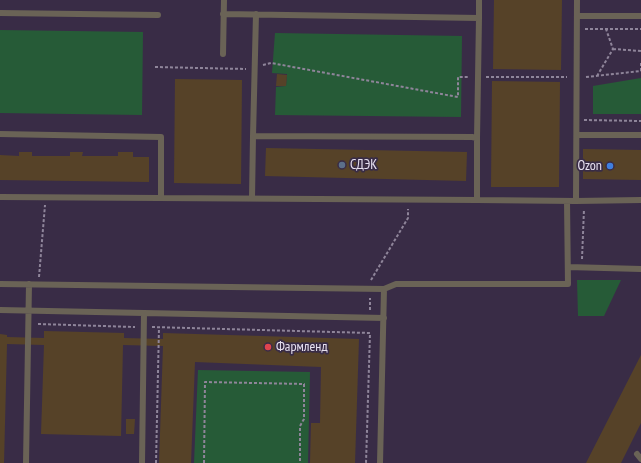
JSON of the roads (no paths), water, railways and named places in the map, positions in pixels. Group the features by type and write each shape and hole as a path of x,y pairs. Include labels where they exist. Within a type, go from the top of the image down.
{"lane":[{"path":"223,54 224,0"},
{"path":"477,200 477,78 479,0"},
{"path":"576,201 577,0"},
{"path":"0,13 158,16"},
{"path":"223,14 479,18"},
{"path":"252,198 256,14"},
{"path":"577,16 641,16"},
{"path":"0,134 161,137 161,198"},
{"path":"576,135 641,135"},
{"path":"253,136 477,138"},
{"path":"0,197 567,201 641,200"},
{"path":"0,284 384,289 396,284 568,284 567,201"},
{"path":"568,267 641,269"},
{"path":"26,463 30,284"},
{"path":"380,463 384,289"},
{"path":"0,310 384,318"},
{"path":"142,463 144,313"}],"place":[{"name":"СДЭК","path":"342,165"},
{"name":"Ozon","path":"610,166"},
{"name":"Фармленд","path":"268,347"}]}
